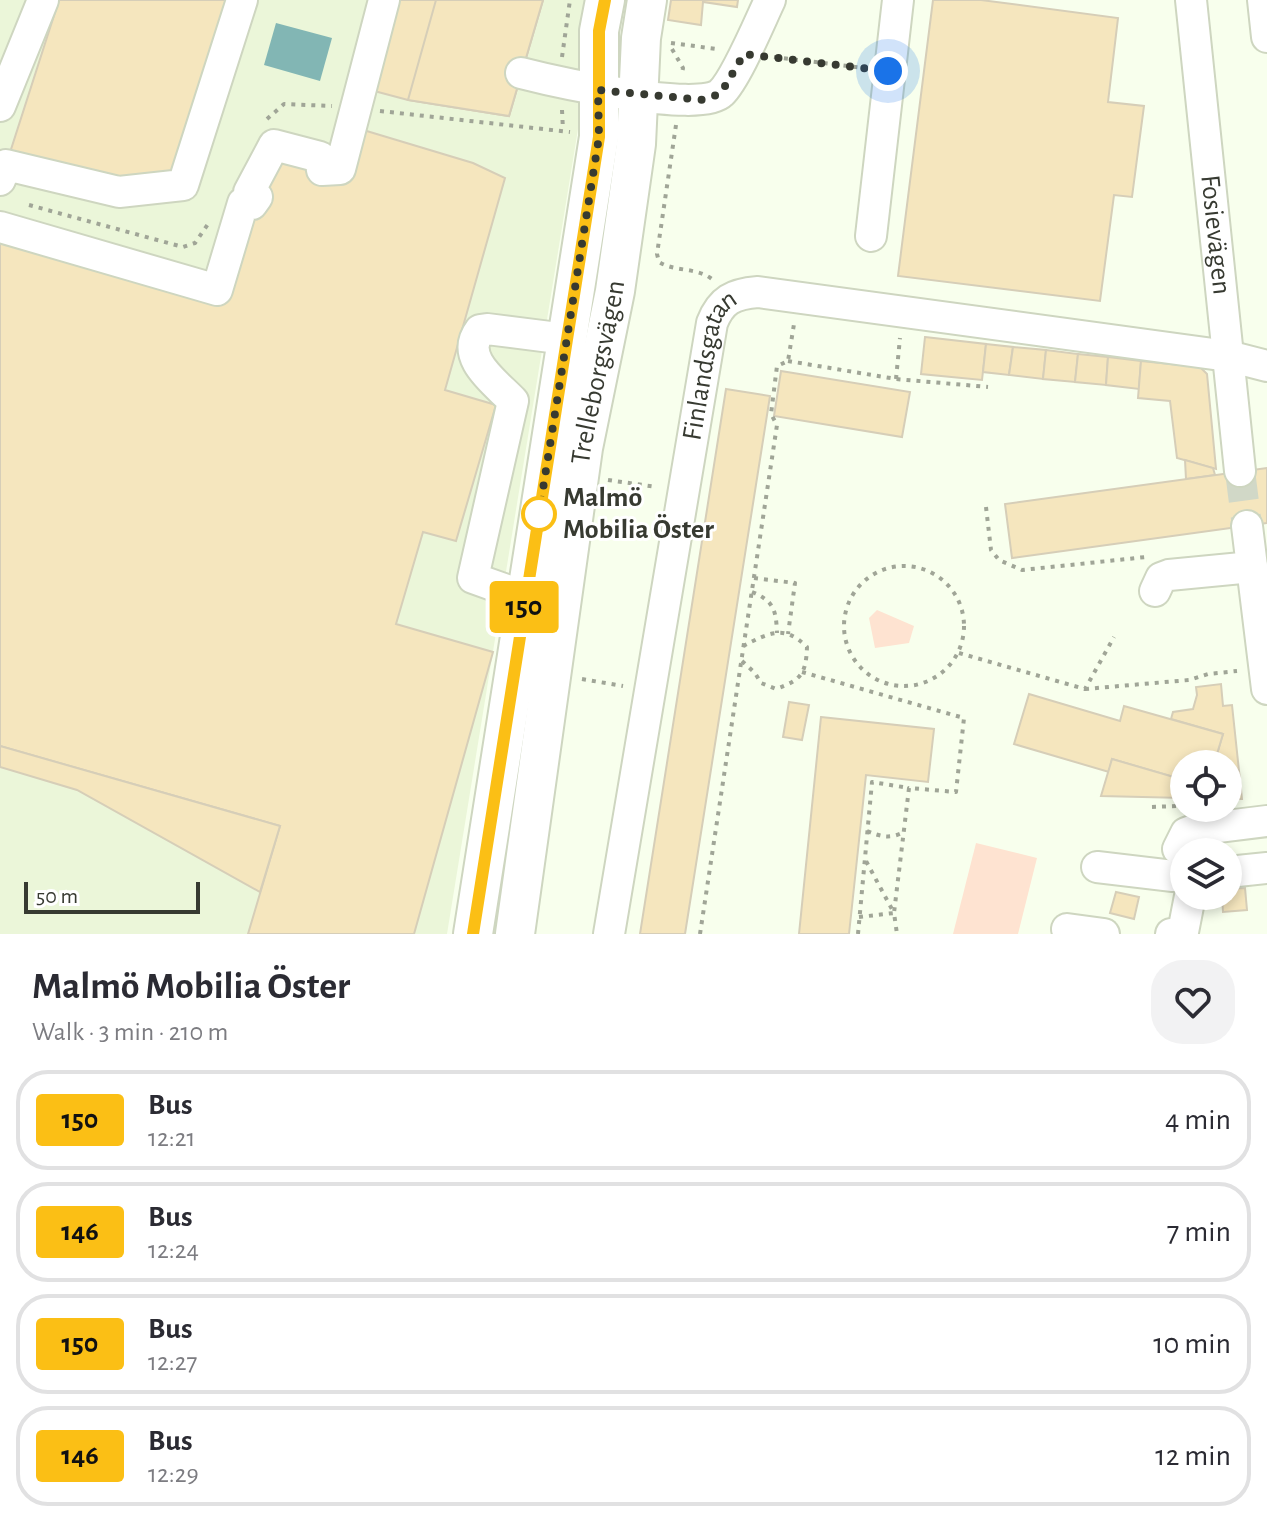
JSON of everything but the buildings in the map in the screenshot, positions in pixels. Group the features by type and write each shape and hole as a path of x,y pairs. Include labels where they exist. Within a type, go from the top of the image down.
{"main road":[{"name":"Trelleborgsvägen","path":"473,934 599,137 599,31 605,0"},
{"name":"Trelleborgsvägen","path":"515,934 583,448 615,291 636,144 641,38 647,0"}],"street":[{"path":"0,106 43,0"},
{"path":"0,180 6,165 119,192 183,185 242,0"},
{"path":"0,227 217,290 243,203 252,204 257,197 249,192 274,145 320,157 322,170 340,169 384,0"},
{"path":"521,73 598,90 704,100 721,93 770,0"},
{"path":"871,236 898,0"},
{"name":"Fosievägen","path":"1191,0 1240,471"},
{"path":"1263,0 1267,35"},
{"name":"Finlandsgatan","path":"609,934 712,323 726,299 741,293 758,292 1228,356 1267,366"},
{"path":"526,597 473,578 513,401 475,361 473,345 480,330 487,329 566,339"},
{"path":"507,425 550,437"},
{"path":"1247,526 1267,689"},
{"path":"1155,591 1161,578 1169,575 1252,567"},
{"path":"1185,838 1186,833 1194,830 1267,821"},
{"path":"1097,867 1170,876"},
{"path":"1242,871 1267,868"},
{"path":"1171,934 1183,932 1187,910"},
{"path":"1067,929 1104,934"}],"path":[{"path":"726,299 704,273 667,267 659,262 657,254 683,68 668,43 888,71"},
{"path":"788,361 798,297"},
{"path":"896,379 903,312"},
{"path":"700,934 777,425 771,414 777,366 788,361 896,379 988,387"},
{"path":"608,480 684,491"},
{"path":"986,507 991,550 999,560 1022,570 1153,557"},
{"path":"906,565 925,569 943,579 956,594 963,613 964,633 959,653 947,669 931,681 912,686 892,686 873,679 857,666 847,649 843,629 845,610 854,591 867,577 886,568 906,565"},
{"path":"754,578 795,583 788,634"},
{"path":"752,592 766,598 776,610 777,633"},
{"path":"741,660 761,683 776,689 796,682 807,665 807,647 794,634 770,632 743,646"},
{"path":"1085,689 1114,637"},
{"path":"959,653 1085,689 1189,680 1237,671"},
{"path":"802,672 964,718 956,792 872,782 858,934"},
{"path":"582,679 650,690"},
{"path":"897,934 894,913 909,788"},
{"path":"1152,807 1170,806"},
{"path":"867,831 883,837 894,837 904,832"},
{"path":"865,859 894,913"},
{"path":"859,917 894,913"}],"shaded area":[{"path":"0,0 599,0 447,934 0,934"},
{"path":"877,610 914,626 909,643 875,648 869,618"},
{"path":"976,843 1037,858 1018,934 953,934"}],"water":[{"path":"276,23 332,38 320,81 264,65"}],"tunnel":[{"path":"1240,471 1247,526"}],"bus line":[{"name":"150","path":"473,934 599,137 599,31 605,0"}],"place":[{"name":"Malmö Mobilia Öster","path":"539,514"}],"route":[{"path":"539,514 599,137 598,90 704,100 721,93 744,54 888,71"}]}
